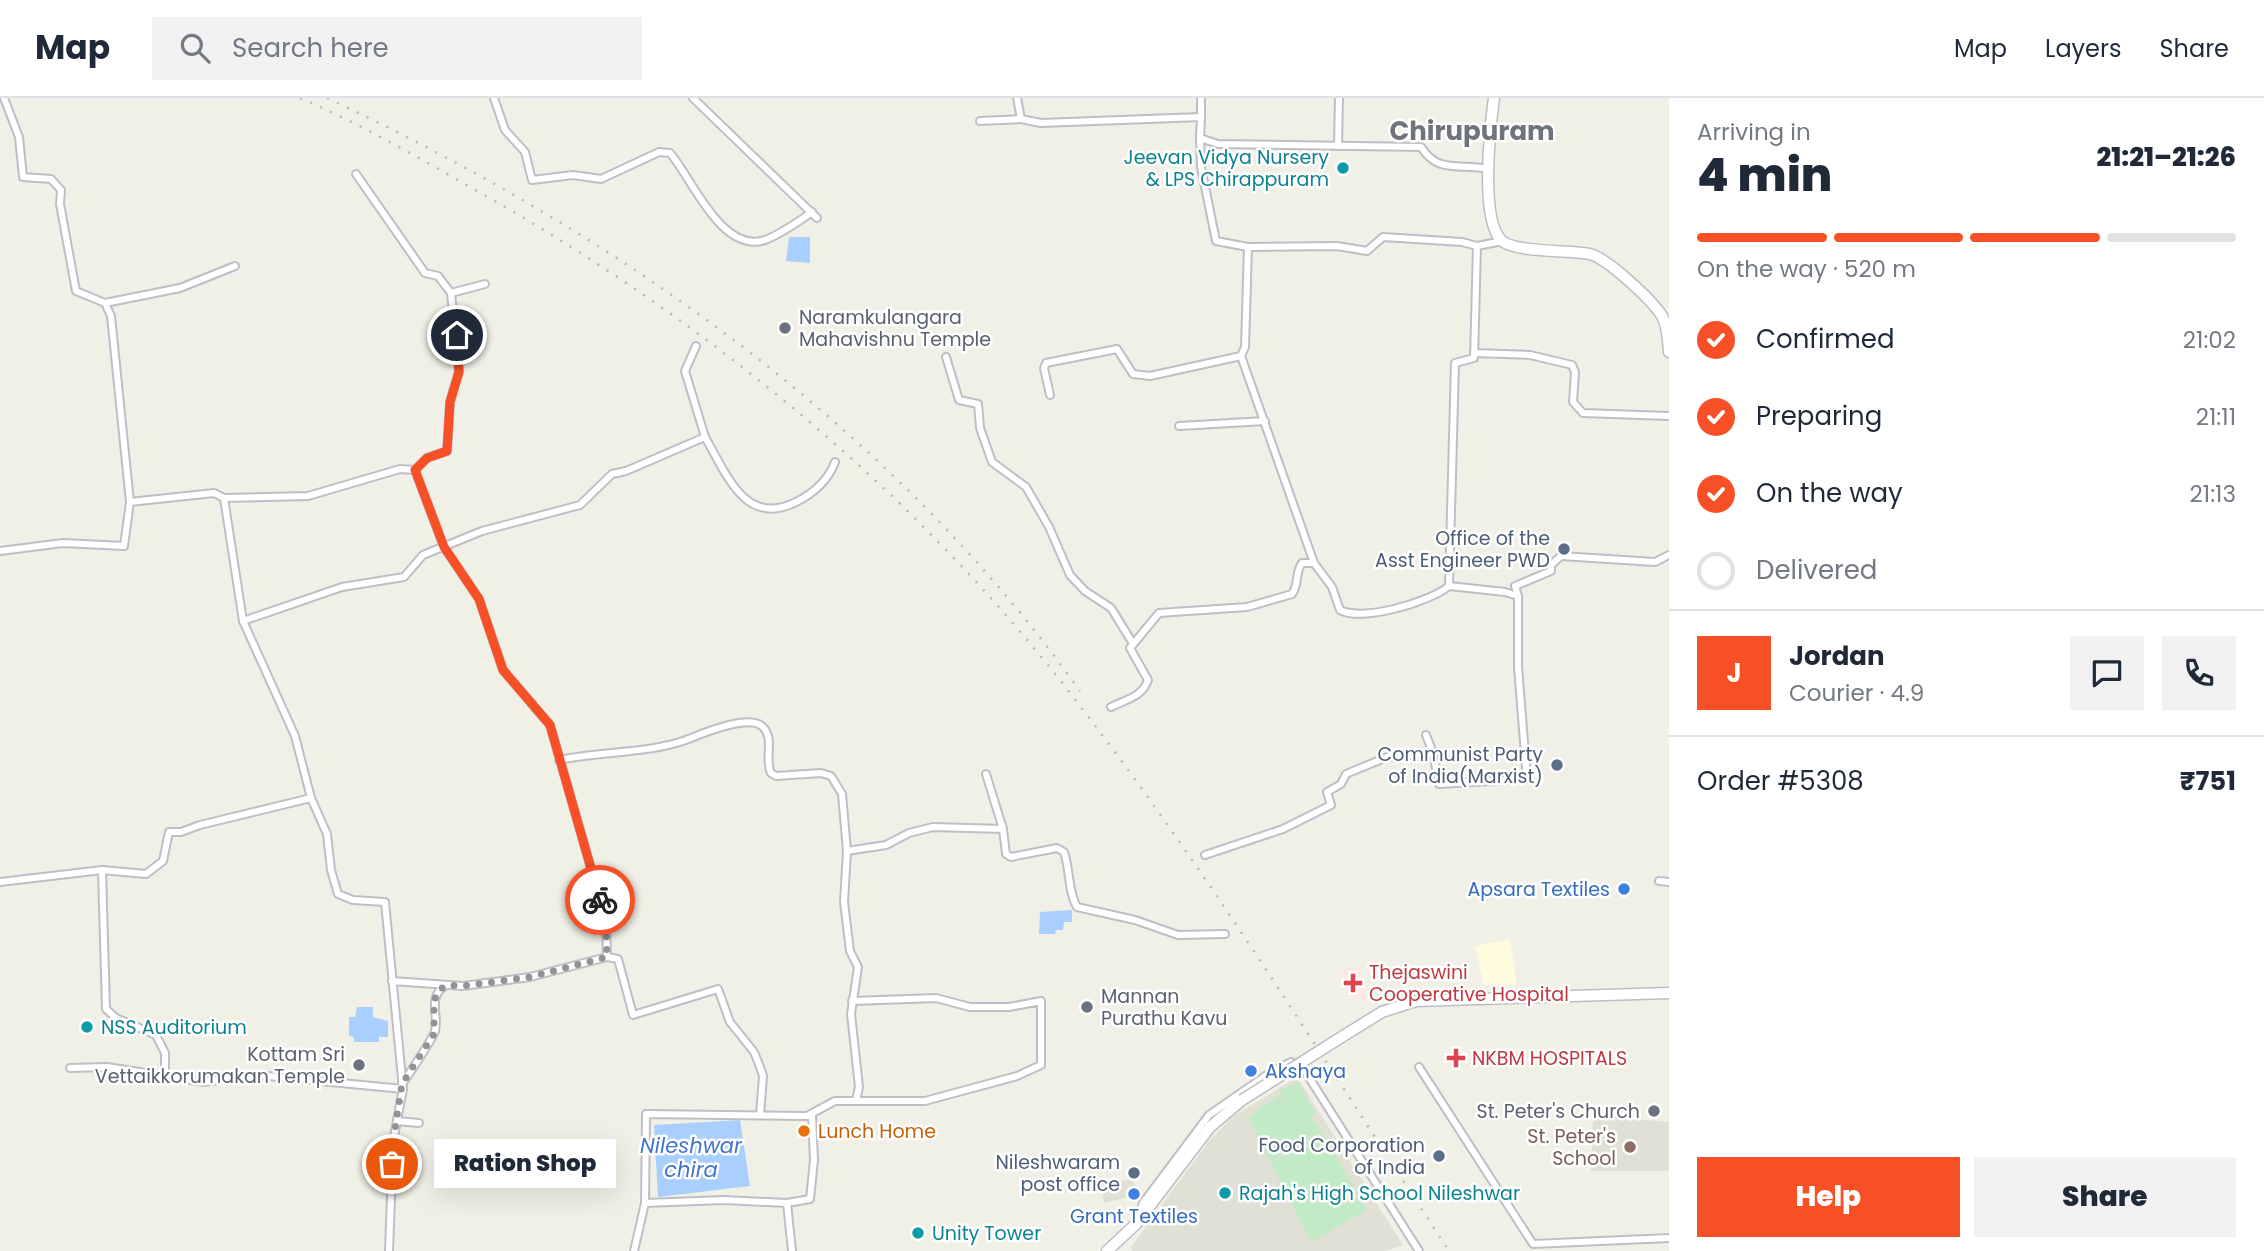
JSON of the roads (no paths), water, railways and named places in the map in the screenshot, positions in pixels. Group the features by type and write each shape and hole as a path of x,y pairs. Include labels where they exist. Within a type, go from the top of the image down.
{"main road":[{"path":"1494,98 1489,169 1492,219 1503,241 1513,246 1591,255 1604,260 1661,315 1669,352"},
{"path":"1107,1251 1136,1224 1210,1127 1242,1100 1382,1012 1416,1001 1669,993"}],"street":[{"path":"4,98 19,138 23,177 51,179 61,190 60,204 76,291 104,303 180,288 235,267"},
{"path":"494,98 505,130 525,152 531,180 573,175 601,179 659,152 670,153 714,220 751,242 764,240 815,215 693,98"},
{"path":"1017,98 1021,120"},
{"path":"1201,98 1201,167 1216,241 1248,247 1337,246 1367,251 1383,237 1462,242 1477,246 1503,241"},
{"path":"1338,146 1339,98"},
{"path":"980,121 1021,120 1041,123 1201,117"},
{"path":"1200,138 1218,144 1421,146 1430,161 1444,166 1468,165 1489,169"},
{"path":"130,502 214,493 224,498 308,496 400,470 415,470 427,458 447,451 450,402 459,372 451,293 438,276 425,273 356,174"},
{"path":"1449,586 1455,363 1474,358 1477,246"},
{"path":"1248,247 1245,347 1241,356 1314,562 1332,587 1340,610 1347,614 1387,610 1437,596 1449,586 1518,596"},
{"path":"451,293 485,284"},
{"path":"0,551 63,544 124,546 130,502 111,316 104,303"},
{"path":"696,346 685,371 705,437 743,497 753,507 770,511 811,495 835,462"},
{"path":"1050,396 1044,368 1046,363 1117,349 1133,374 1150,376 1241,356"},
{"path":"1474,353 1530,355 1572,365 1575,372 1573,401 1583,413 1669,416"},
{"path":"946,357 959,400 978,404 980,428 992,461 1026,487 1049,527 1070,575 1084,591 1111,608 1132,642"},
{"path":"1179,426 1265,421"},
{"path":"243,621 342,587 404,577 423,555 482,531 580,505 612,474 626,471 705,437"},
{"path":"415,470 444,547 479,599 503,670 550,725 606,920 607,957"},
{"path":"224,498 243,621 295,736 311,798 327,834 331,870 338,894 353,900 385,902 402,1086 393,1142 389,1251"},
{"path":"1426,735 1433,753 1439,784 1527,779 1518,667 1518,596 1515,586 1551,571 1551,565 1562,556 1655,562 1669,555"},
{"path":"1111,707 1138,696 1148,680 1130,648 1132,642 1158,613 1168,610 1247,607 1292,594 1296,588 1298,568 1302,563 1314,562"},
{"path":"559,760 599,752 668,744 708,729 754,722 762,726 766,734 771,773 776,776 821,773 831,776 842,794 847,851 844,902 850,951 858,967 852,1002 853,1044 859,1087 856,1101"},
{"path":"1205,855 1315,816 1331,804 1328,792 1341,784 1346,774 1387,757 1433,753"},
{"path":"986,774 1003,829 1006,854 1011,858 1057,848 1064,852 1071,871 1073,900 1082,909 1135,920 1178,934 1225,934"},
{"path":"0,882 102,870 146,874 163,861 169,832 181,832 311,798"},
{"path":"847,851 886,845 909,833 933,827 1003,829"},
{"path":"102,870 106,1009 116,1018 156,1035 165,1054 165,1076"},
{"path":"1659,881 1669,881"},
{"path":"392,981 463,986 530,977 607,957 618,959 633,1015 719,989 730,1022 754,1052 763,1076 760,1115"},
{"path":"402,1086 434,1034 434,1001 439,990 447,985"},
{"path":"807,1116 835,1101 925,1101 1017,1076 1041,1065 1041,1001 1009,1007 970,1007 936,998 852,1002"},
{"path":"1136,1224 1143,1203 1209,1115 1271,1072 1291,1062 1303,1068 1419,1251"},
{"path":"70,1068 107,1067 204,1082 258,1075 402,1086"},
{"path":"1419,1067 1537,1251"},
{"path":"634,1251 645,1203 646,1114 812,1116 814,1160 810,1199 787,1203 724,1200 645,1203"},
{"path":"397,1121 419,1123"},
{"path":"787,1203 792,1251"},
{"path":"1533,1244 1669,1238"}],"water":[{"path":"789,237 810,237 810,263 786,261"},
{"path":"1072,910 1072,922 1064,922 1063,930 1056,930 1055,934 1039,934 1040,912"},
{"path":"357,1007 373,1007 373,1017 388,1021 388,1037 379,1037 379,1042 354,1042 354,1037 349,1036 349,1017 355,1017"},
{"name":"Nileshwar chira","path":"740,1120 750,1186 658,1197 654,1125"}],"railway":[{"path":"300,98 360,126 456,179 628,284 710,343 789,405 865,471 937,541 1006,615 1121,760 1265,968 1449,1251"},
{"path":"327,98 435,152 541,211 644,276 742,346 836,423 924,506 1006,595 1080,691"}],"place":[{"name":"Jeevan Vidya Nursery & LPS Chirappuram","path":"1343,168"},
{"name":"Naramkulangara Mahavishnu Temple","path":"785,328"},
{"name":"Office of the Asst Engineer PWD","path":"1564,549"},
{"name":"Communist Party of India(Marxist)","path":"1557,765"},
{"name":"Apsara Textiles","path":"1624,889"},
{"name":"Thejaswini Cooperative Hospital","path":"1353,983"},
{"name":"Mannan Purathu Kavu","path":"1087,1007"},
{"name":"NSS Auditorium","path":"87,1027"},
{"name":"NKBM HOSPITALS","path":"1456,1058"},
{"name":"Kottam Sri Vettaikkorumakan Temple","path":"359,1065"},
{"name":"Akshaya","path":"1251,1071"},
{"name":"St. Peter's Church","path":"1654,1111"},
{"name":"Lunch Home","path":"804,1131"},
{"name":"St. Peter's School","path":"1630,1147"},
{"name":"Food Corporation of India","path":"1439,1156"},
{"name":"Ration Shop","path":"392,1164"},
{"name":"Nileshwaram post office","path":"1134,1173"},
{"name":"Rajah's High School Nileshwar","path":"1225,1193"},
{"name":"Grant Textiles","path":"1134,1194"},
{"name":"Unity Tower","path":"918,1233"}],"district":[{"name":"Chirupuram","path":"1472,131"}]}
